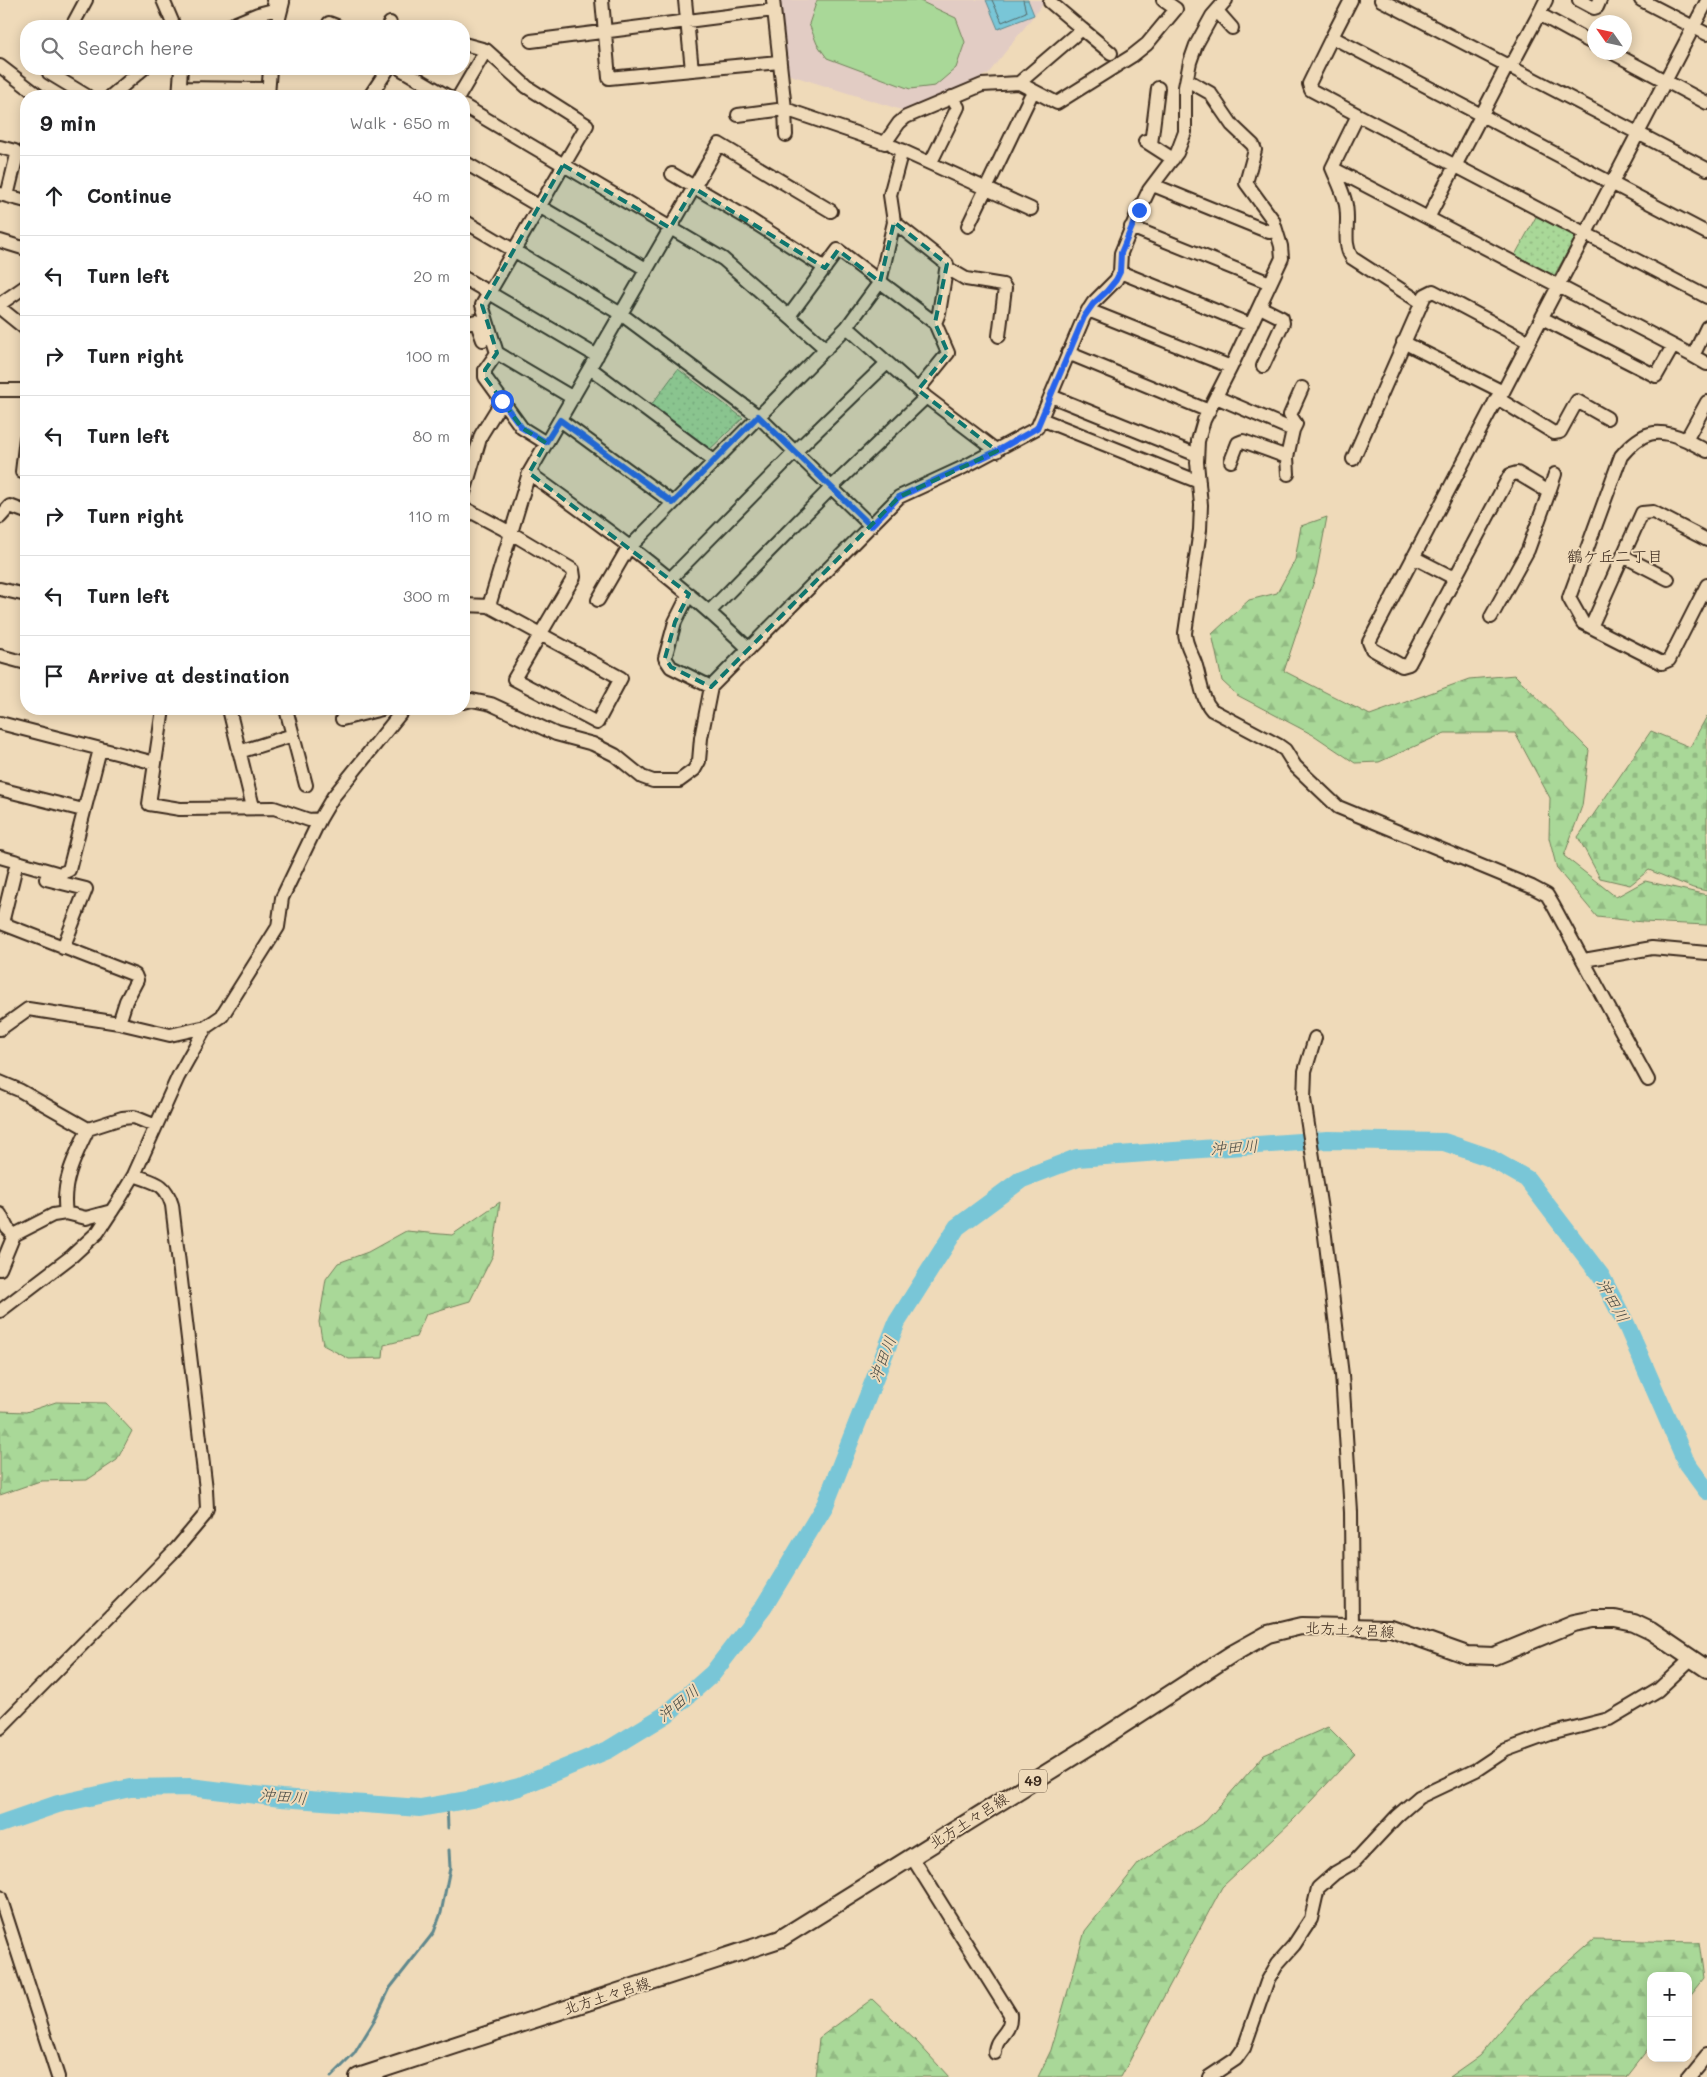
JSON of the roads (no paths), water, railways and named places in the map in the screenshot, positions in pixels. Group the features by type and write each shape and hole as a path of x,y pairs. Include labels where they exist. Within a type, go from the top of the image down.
{"main road":[{"name":"北方土々呂線","path":"358,2077 780,1939 1090,1746 1232,1654 1268,1634 1301,1626 1391,1628 1466,1655 1494,1656 1574,1623 1594,1619 1615,1619 1634,1623 1651,1631 1707,1669"}],"street":[{"path":"75,20 86,0"},
{"path":"163,0 171,20"},
{"path":"602,0 609,78 779,62"},
{"path":"685,0 692,70"},
{"path":"885,143 899,123 906,117 982,85 1018,83 1057,103 1088,82 1112,70 1153,37 1180,4 1163,0"},
{"path":"470,700 491,704 556,734 593,744 616,755 642,777 653,781 679,780 694,770 699,762 701,738 711,687 899,497 997,451 1037,428 1068,352 1088,310 1107,291 1120,272 1121,253 1131,227 1152,185 1177,153 1185,132 1184,106 1187,80 1196,45 1217,10 1226,0"},
{"path":"1352,0 1308,84 1311,90 1707,297"},
{"path":"1381,0 1707,169"},
{"path":"1428,218 1507,66 1515,59 1546,0"},
{"path":"1579,0 1594,8 1597,7 1600,0"},
{"path":"1641,0 1707,34"},
{"path":"1549,492 1518,474 1510,475 1409,664 1402,666 1372,649 1369,642 1542,318 1707,1"},
{"path":"1050,2 1111,53"},
{"path":"244,20 279,3"},
{"path":"278,20 279,3"},
{"path":"531,41 687,21 774,5 786,135"},
{"path":"1217,10 1232,28"},
{"path":"1539,14 1587,40"},
{"path":"1018,83 1082,30"},
{"path":"1332,38 1707,233"},
{"path":"470,46 486,50 528,87 587,125 538,206 482,305 497,353 573,398"},
{"path":"463,90 486,50"},
{"path":"1625,60 1707,103"},
{"path":"1,69 31,90"},
{"path":"52,75 77,90"},
{"path":"118,90 136,75"},
{"path":"179,90 180,75"},
{"path":"268,90 269,75"},
{"path":"374,90 384,75"},
{"path":"411,75 438,90"},
{"path":"1187,80 1210,93 1232,125 1253,145 1255,150 1246,183 1272,220 1282,258 1204,420 1198,441 1201,504 1200,530 1185,638 1196,665 1200,688 1208,706 1212,710 1278,744 1285,750 1295,766 1338,807 1547,895 1648,1080"},
{"path":"1158,88 1148,142 1173,159"},
{"path":"968,226 1032,91"},
{"path":"931,162 958,107 952,97"},
{"path":"738,115 785,109 885,143 931,162 1031,209"},
{"path":"470,110 723,259 826,349"},
{"path":"1358,115 1332,168 1345,200 1348,216 1347,251 1352,258 1420,302"},
{"path":"489,606 529,473 719,144 831,211"},
{"path":"0,147 15,151 17,155 4,195 20,199"},
{"path":"598,600 630,546 847,327 880,282 894,222 890,195 902,150"},
{"path":"470,166 646,269"},
{"path":"1332,168 1707,364"},
{"path":"672,174 825,268"},
{"path":"1152,185 1269,232 1276,232"},
{"path":"894,222 947,264 939,313 935,323"},
{"path":"470,225 621,314 758,416 871,526"},
{"path":"1131,227 1270,283"},
{"path":"0,241 20,247"},
{"path":"710,610 922,394 948,353 935,323 838,250 789,316"},
{"path":"947,268 966,279 1003,285 1005,288 999,336"},
{"path":"1120,272 1251,325"},
{"path":"470,282 597,356"},
{"path":"0,304 20,290"},
{"path":"1353,459 1420,302 1425,295 1433,291 1529,342"},
{"path":"1260,307 1282,318 1283,323 1264,366"},
{"path":"0,308 20,324"},
{"path":"1088,310 1231,367"},
{"path":"1542,318 1656,376 1673,346"},
{"path":"470,322 476,321 483,340"},
{"path":"847,327 922,394 997,451"},
{"path":"1693,356 1707,327"},
{"path":"1404,342 1500,395 1554,433 1560,432 1577,401 1607,418"},
{"path":"1068,352 1209,411"},
{"path":"497,353 485,370 485,377 522,428 546,442"},
{"path":"671,578 796,451 887,363"},
{"path":"590,368 714,461"},
{"path":"1288,474 1287,457 1296,424 1290,415 1302,388"},
{"path":"0,390 20,390"},
{"path":"1051,396 1198,454"},
{"path":"1216,397 1293,430"},
{"path":"470,471 480,435 502,401"},
{"path":"1686,440 1707,402"},
{"path":"1041,419 1199,482"},
{"path":"560,420 673,503"},
{"path":"1707,451 1686,440 1660,432 1645,435 1631,443 1621,456 1569,598 1583,623 1662,663 1669,660 1707,584"},
{"path":"1231,461 1238,443 1243,441 1287,457"},
{"path":"529,473 671,578 710,610 749,649"},
{"path":"1491,617 1528,550 1555,474"},
{"path":"0,517 10,506 20,510"},
{"path":"470,511 573,570 574,577 541,634 514,678 597,723 621,678 541,634 489,606 470,604"},
{"path":"1591,627 1642,513 1653,512 1707,540"},
{"path":"1623,556 1668,579"},
{"path":"1413,557 1454,578"},
{"path":"0,589 20,594"},
{"path":"689,594 676,622 666,658 671,667 711,687"},
{"path":"0,656 20,661"},
{"path":"162,715 149,804 180,809 245,810 253,807 274,808 309,820 320,819"},
{"path":"230,715 253,807"},
{"path":"288,715 306,785"},
{"path":"342,719 358,715"},
{"path":"0,1029 28,1009 119,1023 170,1035 206,1027 222,1016 278,926 282,898 320,819 333,797 399,715"},
{"path":"0,723 155,763"},
{"path":"239,752 293,735"},
{"path":"0,857 60,874 69,870 100,749"},
{"path":"0,788 83,810"},
{"path":"0,866 86,889 63,948"},
{"path":"15,870 0,922 135,975 138,980 126,1001 119,1023"},
{"path":"1584,960 1652,948 1707,954"},
{"path":"0,1311 72,1256 98,1232 134,1175 178,1077 206,1027"},
{"path":"1315,1038 1305,1071 1304,1103 1325,1236 1342,1375 1351,1512 1352,1627"},
{"path":"0,1082 88,1129 122,1118 134,1117 156,1126"},
{"path":"66,1213 68,1174 88,1129"},
{"path":"0,1728 177,1548 207,1510 172,1205 168,1192 161,1186 134,1175"},
{"path":"0,1268 14,1234 53,1215 66,1213 86,1218 112,1211"},
{"path":"0,1214 7,1228 14,1234"},
{"path":"1209,2077 1236,2058 1244,2048 1267,1982 1278,1963 1294,1945 1311,1918 1318,1888 1334,1873 1354,1862 1397,1816 1419,1797 1476,1770 1506,1750 1550,1734 1609,1719 1658,1690 1692,1658"},
{"path":"912,1857 1010,2014 1011,2023 996,2042 995,2053"},
{"path":"0,1897 58,2077"},
{"path":"1689,2077 1707,2055"}],"water":[{"path":"986,0 1028,0 1034,15 998,29"}],"waterway":[{"name":"沖田川","path":"0,1824 58,1804 130,1788 190,1787 281,1798 420,1808 472,1799 519,1787 608,1750 667,1714 713,1673 763,1608 825,1505 897,1322 957,1227 1022,1179 1077,1158 1328,1140 1444,1142 1488,1157 1527,1179 1601,1276 1627,1326 1687,1464 1707,1491"},
{"path":"447,1803 448,1828"},
{"path":"331,2077 354,2054 373,2023 390,1988 434,1932 441,1913 450,1868 449,1850"}],"district":[{"name":"鶴ケ丘二丁目","path":"1615,556"}]}
